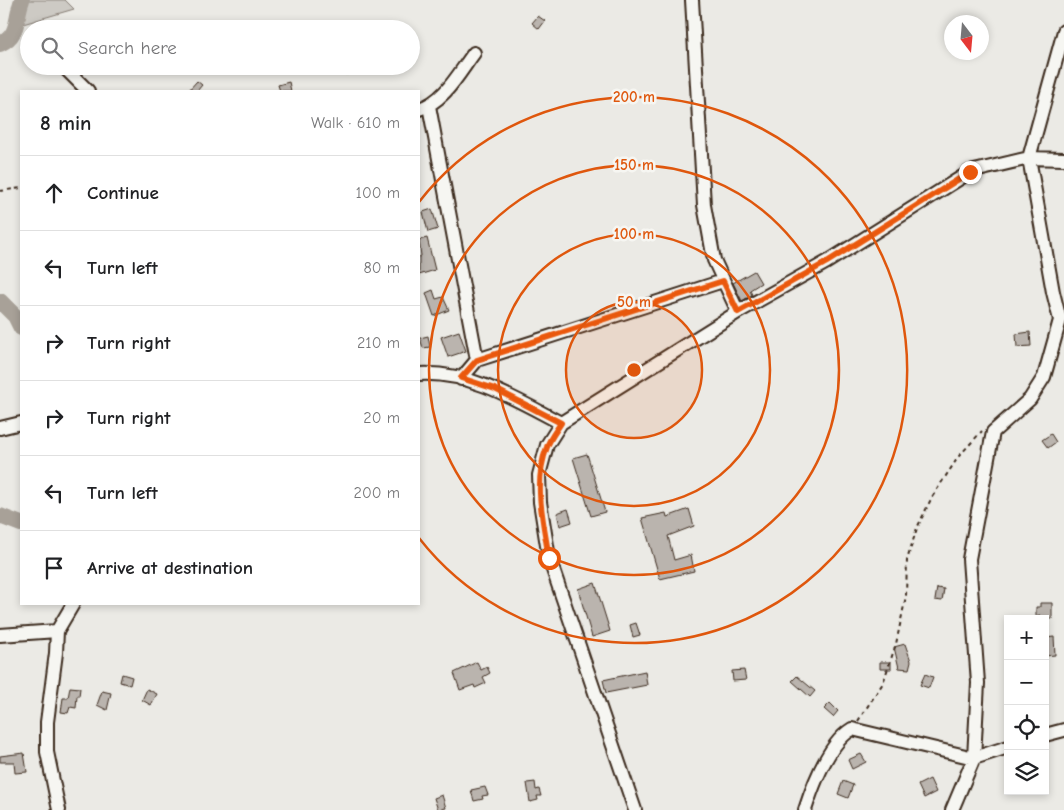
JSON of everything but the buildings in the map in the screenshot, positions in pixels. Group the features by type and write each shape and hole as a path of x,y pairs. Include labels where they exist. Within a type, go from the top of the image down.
{"street":[{"path":"692,0 704,205 714,260 738,312"},
{"path":"952,810 974,758 978,683 969,559 993,432 1030,399 1044,377 1060,320 1053,292 1030,158 1064,31"},
{"path":"474,53 443,94 424,107 477,360"},
{"path":"72,75 87,90"},
{"path":"635,810 549,558 540,502 539,475 547,445 561,423 738,312 827,262 970,172 1030,158 1064,159"},
{"path":"461,378 477,360 723,281"},
{"path":"420,374 436,373 461,378 495,389 561,423"},
{"path":"0,428 20,423"},
{"path":"59,810 47,752 47,722 57,631 72,605"},
{"path":"0,634 57,631"},
{"path":"805,810 814,784 829,756 846,732 852,729 974,758 1004,748"},
{"path":"1049,734 1064,730"}],"path":[{"path":"0,191 20,188"},
{"path":"852,729 883,683 894,652 906,596 906,560 917,528 932,496 959,456 984,430"}],"shaded area":[{"path":"27,0 65,0 74,9 37,20 24,20"}],"waterway":[{"path":"0,44 11,36 14,31 22,0"},
{"path":"0,301 15,316 20,326"},
{"path":"0,516 20,524"}],"route":[{"path":"549,558 540,502 539,475 547,445 561,423 495,389 461,378 477,360 723,281 738,312 827,262 970,172"}]}
